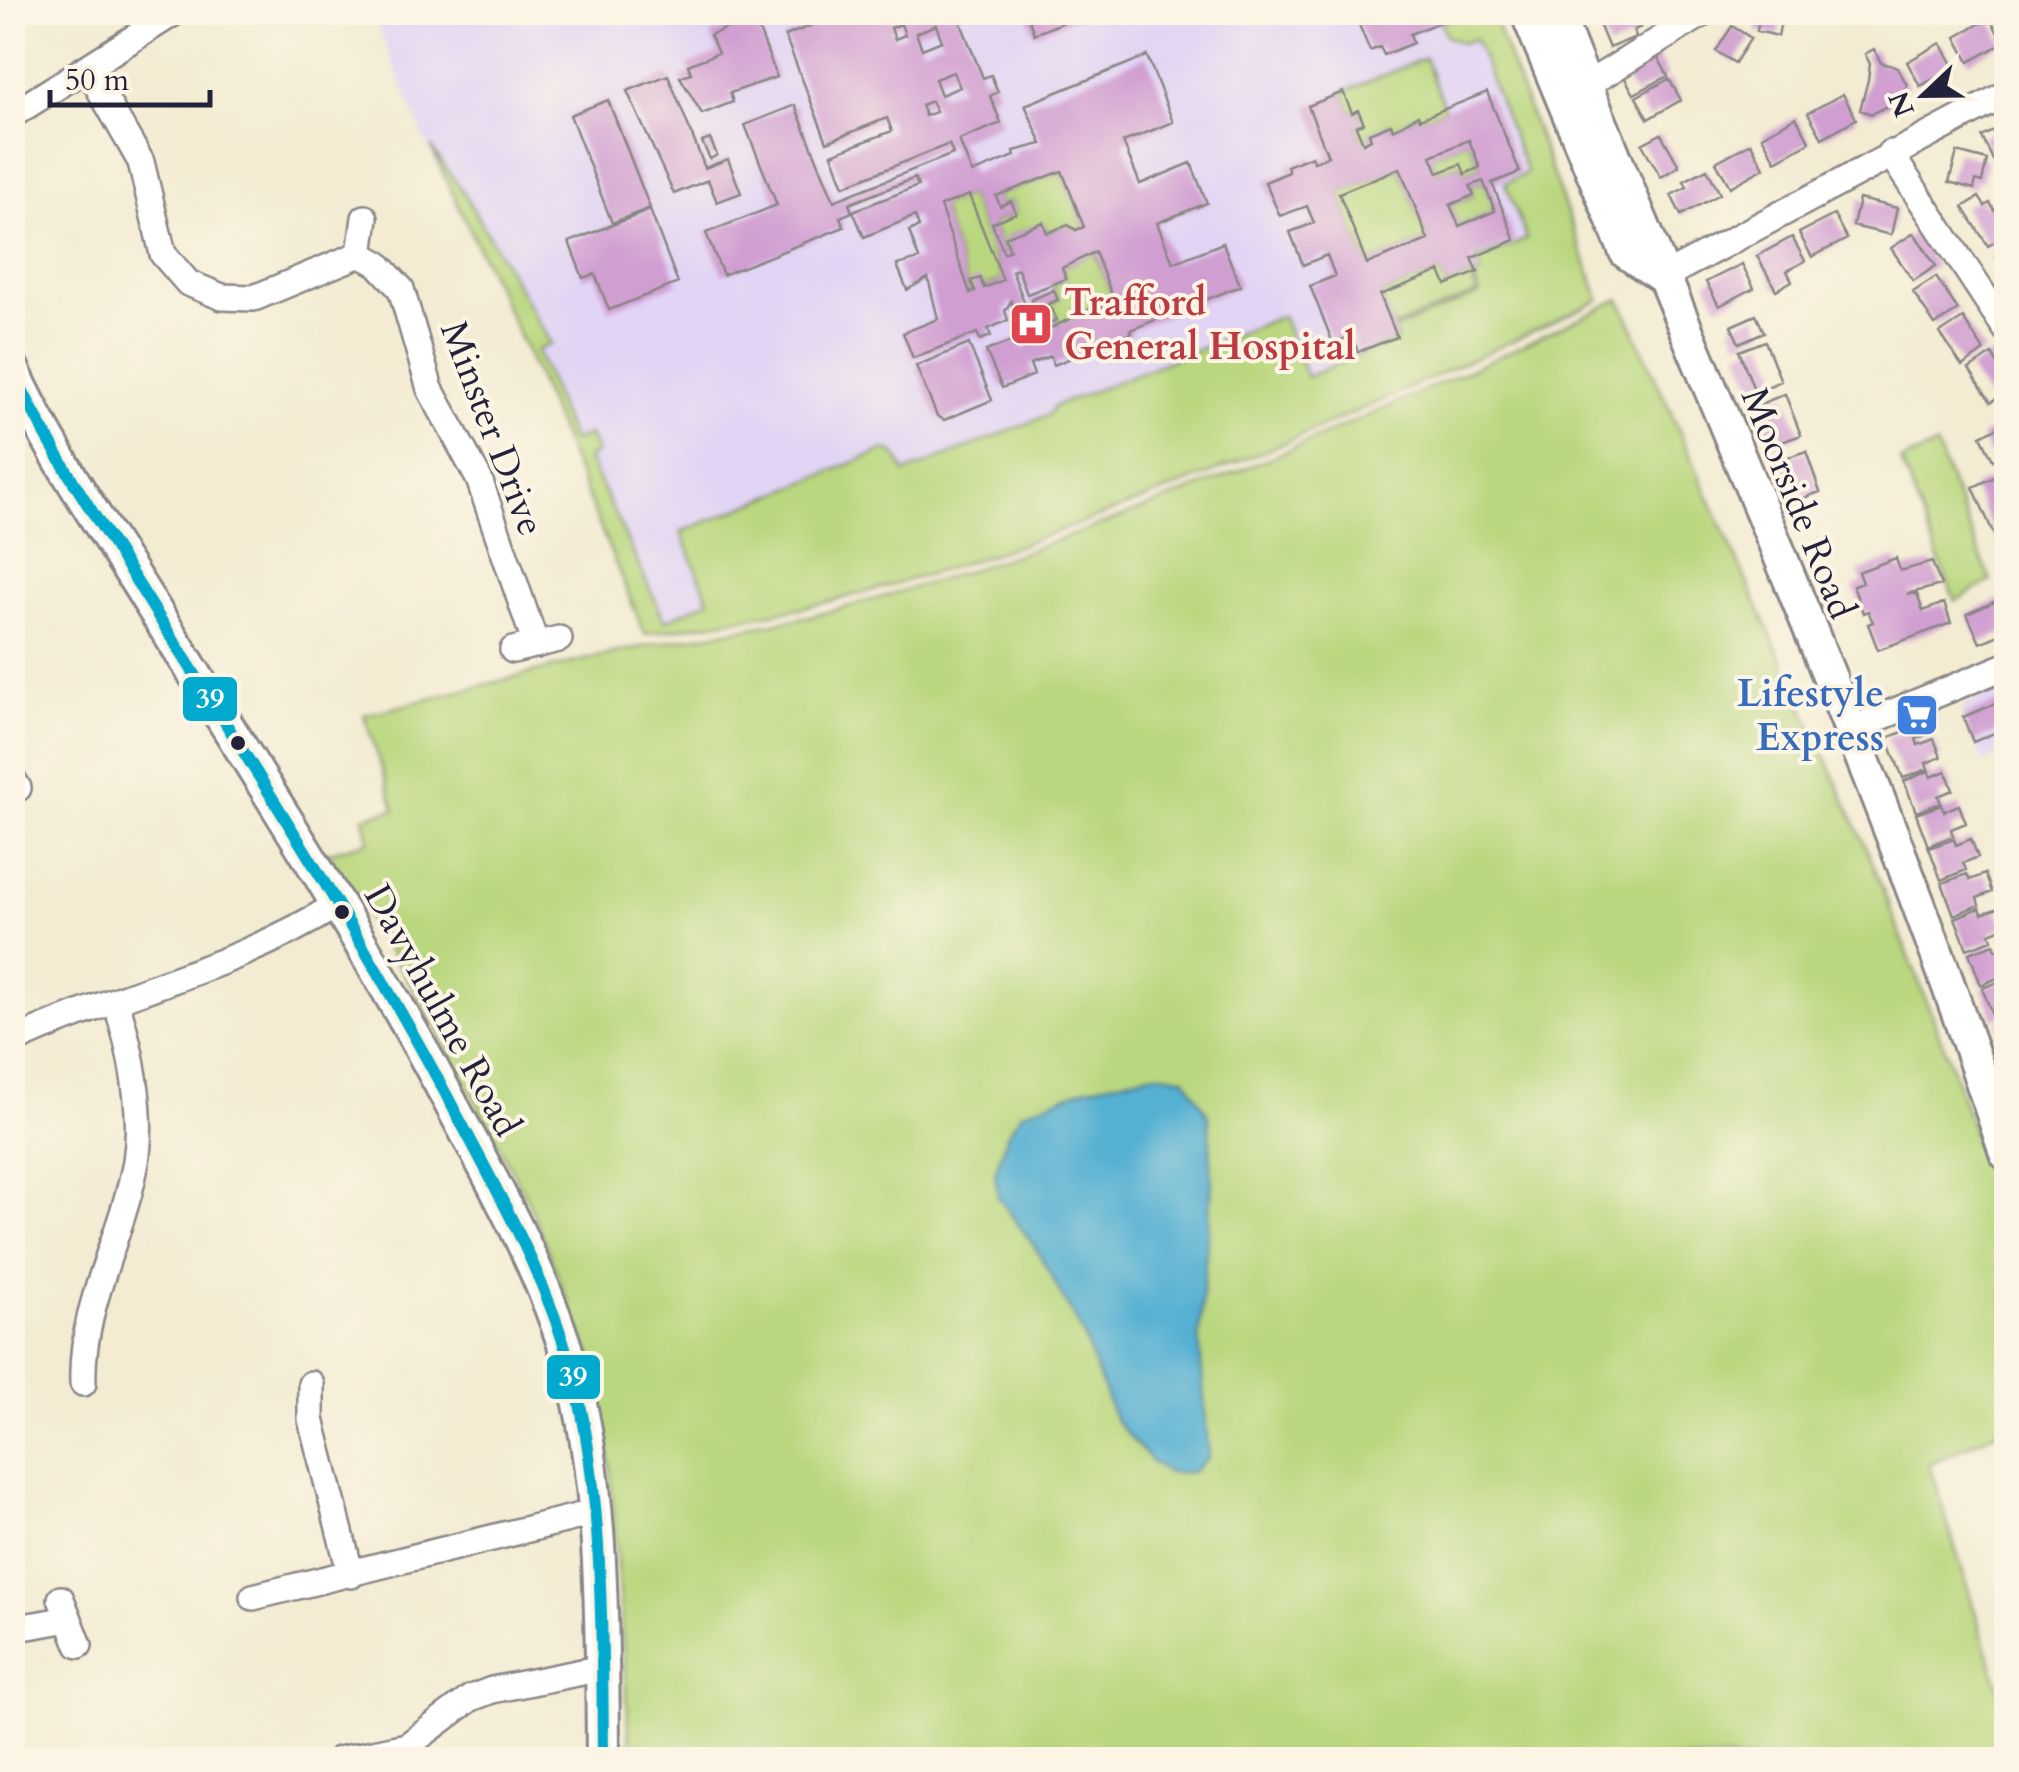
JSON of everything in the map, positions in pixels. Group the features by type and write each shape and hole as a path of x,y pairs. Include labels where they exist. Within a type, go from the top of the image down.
{"street":[{"name":"Moorside Road","path":"1527,12 1574,92 1662,278 1849,730 1962,1022 2006,1153"},
{"name":"Moorside Road","path":"1556,12 1574,92"},
{"path":"1574,92 1706,12"},
{"path":"12,115 161,16"},
{"path":"88,68 141,162 164,254 188,282 222,297 254,298 360,254 365,218"},
{"path":"1662,278 1890,152 2006,94"},
{"path":"1890,152 2006,328"},
{"name":"Minster Drive","path":"360,254 378,264 402,289 430,389 479,480 536,645"},
{"name":"Davyhulme Road","path":"12,368 60,458 338,904 436,1074 540,1278 572,1371 593,1513 603,1760"},
{"path":"1849,730 2006,666"},
{"path":"12,778 18,788 12,791"},
{"path":"12,1042 254,950 338,904"},
{"path":"83,1384 87,1331 138,1144 126,1039 116,1002"},
{"path":"311,1384 312,1419 350,1575"},
{"path":"253,1597 593,1513"},
{"path":"12,1629 65,1609 79,1645"},
{"path":"343,1759 407,1746 471,1698 492,1690 602,1668"}],"shaded area":[{"name":"Trafford General Hospital","path":"372,13 1492,13 1600,300 1264,450 1041,536 831,601 645,634 525,348 423,135"},
{"path":"2006,688 2006,752 1984,762 1961,708"}],"green space":[{"path":"1465,12 1492,13 1600,300 1319,428 1125,507 1027,542 832,601 645,634 525,348 431,147 464,193 551,344 537,350 572,441 589,435 597,453 588,458 665,621 709,600 681,532 884,450 895,453 905,473 1048,415 1055,406 1282,316 1307,377 1398,339 1395,329 1480,294 1474,277 1482,273 1476,260 1527,239 1505,183 1527,173 1475,39 1461,43 1446,36 1441,23"},
{"path":"1425,58 1445,109 1420,119 1417,115 1393,130 1390,124 1369,133 1371,139 1363,143 1356,126 1363,122 1359,111 1352,113 1343,92"},
{"path":"1469,140 1480,167 1465,174 1460,164 1438,173 1431,156"},
{"path":"1400,168 1428,240 1367,264 1339,193"},
{"path":"1062,171 1084,227 1076,230 1067,225 1047,233 1043,223 1006,237 1010,250 1004,253 992,223 1016,213 1011,201 1000,206 996,196"},
{"path":"1483,181 1495,211 1459,226 1450,205 1473,196 1470,186"},
{"path":"969,195 1003,280 970,293 940,206"},
{"path":"1094,252 1117,308 1108,311 1099,306 1059,326 1050,304 1058,300 1052,284 1066,279 1062,268"},
{"path":"1440,271 1446,285 1470,275 1477,293 1393,327 1380,295"},
{"path":"1620,299 1869,854 1954,1072 2006,1235 2006,1427 1929,1464 2006,1711 2006,1759 631,1759 609,1456 591,1356 526,1197 424,1005 327,853 369,841 364,817 395,809 364,715 650,645 835,610 1037,548 1332,431"},
{"path":"1936,446 1991,581 1955,601 1901,461"}],"water":[{"path":"1155,1073 1185,1077 1209,1116 1212,1183 1199,1337 1209,1457 1193,1472 1168,1473 1151,1461 1115,1420 1081,1330 1035,1247 998,1197 995,1173 1007,1135 1021,1113 1086,1088"}],"building":[{"path":"845,12 966,12 958,16 983,78 991,75 998,92 990,96 1001,123 959,140 972,173 1015,156 1014,151 1042,144 1025,105 1147,56 1173,122 1123,142 1140,184 1191,163 1207,203 1157,223 1173,263 1223,243 1240,286 1130,330 1132,333 1115,340 1117,344 1094,353 1092,349 1054,365 1051,356 1030,364 1034,375 1002,388 986,351 1020,338 1024,349 1029,346 1011,301 1005,311 1008,320 988,329 991,336 980,340 977,333 913,358 903,333 938,319 928,278 907,290 897,265 919,259 909,231 919,227 915,216 864,237 853,211 918,186 915,178 849,204 852,212 840,217 844,227 723,275 706,233 777,205 745,125 795,105 834,201 953,154 949,144 844,186 832,154 892,131 887,118 827,142 785,36","holes":["901,24 905,35 895,39 891,28","936,25 942,41 922,49 916,33","953,72 960,87 941,95 935,79","931,101 936,112 925,116 921,105","1062,171 1084,227 1076,230 1068,225 1047,233 1043,222 1005,237 1010,250 1004,253 992,223 1016,213 1011,201 1000,206 996,196","969,195 1003,280 984,288 980,278 971,281 975,291 970,293 940,206","1095,252 1117,308 1108,311 1099,305 1036,335 1034,329 1057,320 1052,309 1030,317 1012,271 1018,269 1027,294 1066,279 1062,268"]},
{"path":"1026,12 1087,12 1087,13 1034,34"},
{"path":"1365,12 1462,13 1410,34 1413,43 1384,55 1380,47 1370,51 1357,20 1367,16"},
{"path":"1594,12 1636,15 1641,27 1634,30 1636,37 1609,48"},
{"path":"1760,12 1783,12 1778,36 1757,31"},
{"path":"754,17 777,77 730,93 733,102 702,114 680,77 691,73 688,65 718,53 710,35"},
{"path":"1990,18 2003,43 1969,62 1956,37"},
{"path":"1732,26 1751,38 1735,63 1716,51"},
{"path":"1941,43 1955,68 1920,86 1907,62"},
{"path":"1874,49 1881,63 1897,67 1907,85 1899,101 1872,114 1860,110 1870,64 1865,54"},
{"path":"1656,54 1668,76 1634,94 1622,73"},
{"path":"668,75 705,168 728,159 741,193 717,202 708,180 674,194 627,91"},
{"path":"1669,79 1681,100 1648,119 1636,97"},
{"path":"1343,92 1352,113 1358,110 1364,123 1356,126 1363,143 1371,139 1369,133 1391,124 1393,130 1418,115 1420,119 1487,92 1520,172 1492,183 1515,240 1472,258 1478,272 1446,285 1440,271 1380,295 1397,337 1358,352 1352,336 1333,343 1310,286 1335,276 1327,255 1303,265 1290,232 1314,223 1307,206 1280,216 1265,182 1289,172 1287,166 1312,156 1314,162 1328,156 1308,106","holes":["1469,140 1480,167 1465,174 1461,164 1438,173 1431,156","1400,168 1428,240 1367,264 1339,193","1483,181 1495,211 1459,226 1450,205 1474,195 1470,186"]},
{"path":"1843,94 1856,119 1822,138 1808,113"},
{"path":"608,100 650,208 612,223 570,115"},
{"path":"1796,117 1810,142 1776,161 1762,136"},
{"path":"2006,124 2006,153 1993,160 1982,137"},
{"path":"1661,134 1679,166 1661,177 1642,144"},
{"path":"710,139 717,155 710,159 702,142"},
{"path":"1751,143 1764,168 1730,187 1716,162"},
{"path":"1957,152 1987,160 1982,182 1976,180 1974,189 1949,182"},
{"path":"1707,169 1720,194 1681,215 1671,195 1687,187 1684,181"},
{"path":"1979,197 1985,206 1990,203 2006,228 2006,235 1988,246 1963,207"},
{"path":"1859,199 1897,208 1891,235 1853,226"},
{"path":"650,210 678,283 609,310 595,274 583,278 569,242"},
{"path":"1834,215 1847,239 1812,257 1799,233"},
{"path":"1914,233 1936,266 1913,281 1891,248"},
{"path":"1792,237 1805,261 1787,271 1792,281 1776,290 1757,256"},
{"path":"2006,249 2006,272 1996,256"},
{"path":"1742,264 1754,288 1719,306 1706,282"},
{"path":"1936,277 1958,310 1935,325 1913,292"},
{"path":"1054,290 1058,300 1035,310 1031,300"},
{"path":"1756,315 1764,332 1739,343 1731,326"},
{"path":"1963,318 1984,351 1962,366 1940,333"},
{"path":"1765,341 1781,381 1755,392 1739,351"},
{"path":"969,344 992,400 944,420 937,416 916,366"},
{"path":"1992,354 2006,377 2006,392 1991,402 1969,369"},
{"path":"1785,394 1801,435 1774,445 1758,405"},
{"path":"2006,423 2006,453 1993,460 1981,436"},
{"path":"1806,451 1820,492 1793,502 1779,460"},
{"path":"1997,476 2006,497 2006,562 1973,487"},
{"path":"1896,558 1900,571 1932,562 1941,585 1907,594 1917,594 1923,611 1944,603 1951,623 1878,650 1868,624 1873,622 1868,611 1863,613 1853,586 1862,583 1858,572"},
{"path":"2003,598 2006,632 1980,643 1967,614"},
{"path":"2002,701 2006,728 1973,742 1963,717"},
{"path":"1928,722 1932,732 1916,739 1918,745 1934,739 1941,757 1926,763 1928,769 1903,778 1887,738"},
{"path":"1929,771 1931,777 1946,771 1953,790 1938,796 1941,803 1916,812 1904,781"},
{"path":"1941,805 1944,811 1959,805 1966,823 1951,829 1953,836 1928,846 1916,814"},
{"path":"1954,839 1956,845 1971,839 1978,857 1963,863 1966,870 1941,880 1929,848"},
{"path":"1967,874 1970,880 1985,874 1992,892 1977,898 1979,905 1954,915 1942,883"},
{"path":"1980,908 1982,914 1998,908 2005,927 1990,933 1992,940 1967,949 1955,918"},
{"path":"1994,944 1996,950 2006,946 2005,975 1981,985 1969,953"},
{"path":"2006,979 2006,1015 1994,1019 1982,988"},
{"path":"2006,1019 2006,1047 1997,1023"}],"transit line":[{"name":"39","path":"12,368 75,484 383,981 489,1174 535,1268 571,1367 590,1461 599,1562 603,1760"}],"place":[{"name":"Trafford General Hospital","path":"1031,324"},
{"name":"Lifestyle Express","path":"1917,715"}]}
